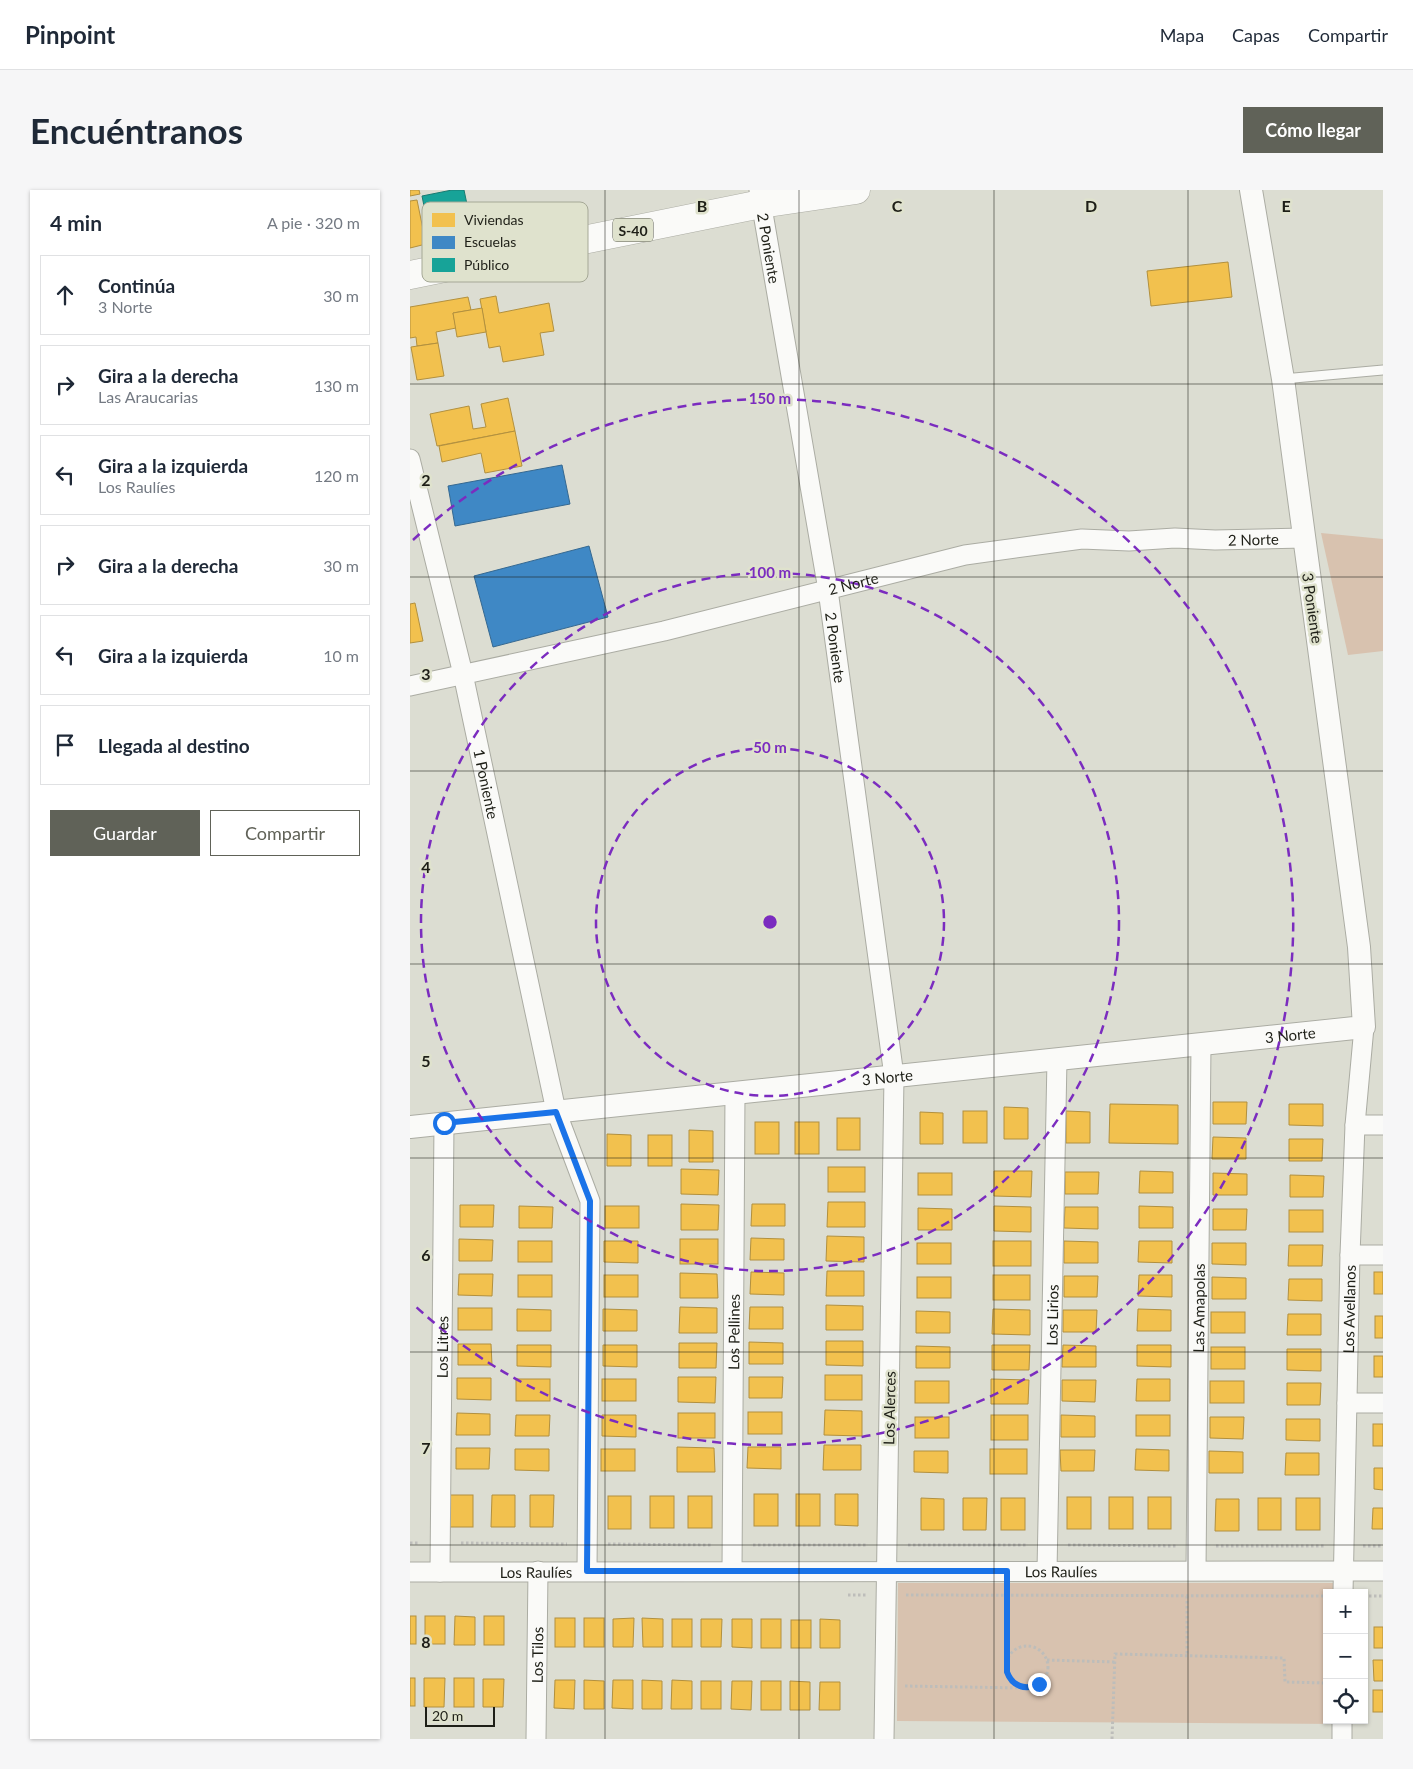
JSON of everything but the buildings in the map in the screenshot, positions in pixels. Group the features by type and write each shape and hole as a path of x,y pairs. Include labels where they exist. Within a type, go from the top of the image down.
{"main road":[{"name":"S-40","path":"588,235 760,197 856,190"}],"street":[{"name":"3 Poniente","path":"1251,190 1283,379 1359,947 1364,1027"},
{"name":"2 Poniente","path":"760,197 828,590 894,1076"},
{"name":"1 Poniente","path":"410,458 463,674 556,1112 590,1201 587,1571"},
{"name":"2 Norte","path":"410,686 664,632 965,556 1082,539 1129,541 1175,538 1215,540 1304,538"},
{"name":"3 Norte","path":"410,1127 1364,1027"},
{"name":"Los Avellanos","path":"1343,1589 1350,1255 1355,1125 1364,1027"},
{"name":"Las Amapolas","path":"1191,1571 1201,1044"},
{"name":"Los Lirios","path":"1047,1571 1058,1059"},
{"name":"Los Alerces","path":"884,1739 894,1076"},
{"name":"Los Pellines","path":"732,1571 735,1092"},
{"name":"Los Litres","path":"440,1572 444,1123"},
{"path":"1355,1125 1383,1125"},
{"path":"1350,1255 1383,1255"},
{"path":"1347,1403 1383,1404"},
{"name":"Los Raulíes","path":"410,1572 1383,1570"},
{"name":"Los Tilos","path":"536,1739 538,1571"},
{"path":"1342,1724 1342,1739"}],"lane":[{"path":"1283,379 1383,370"}],"path":[{"path":"1007,1571 1007,1672 1010,1679 1016,1685 1024,1688"},
{"path":"1187,1656 1191,1571"},
{"path":"1368,1596 1383,1596"},
{"path":"884,1686 1024,1688 1036,1686 1044,1680 1048,1667 1047,1660 1039,1650 1026,1647 1014,1652 1007,1663"},
{"path":"1112,1739 1115,1654 1284,1658 1285,1682 1323,1683"},
{"path":"1047,1660 1115,1662"}],"shaded area":[{"path":"1321,533 1383,539 1383,651 1348,655"},
{"path":"898,1583 1340,1583 1340,1589 1323,1589 1323,1724 897,1721"}],"route":[{"path":"444,1123 556,1112 590,1201 587,1571 1007,1571 1007,1672 1010,1679 1016,1685 1028,1688 1039,1684"}]}
